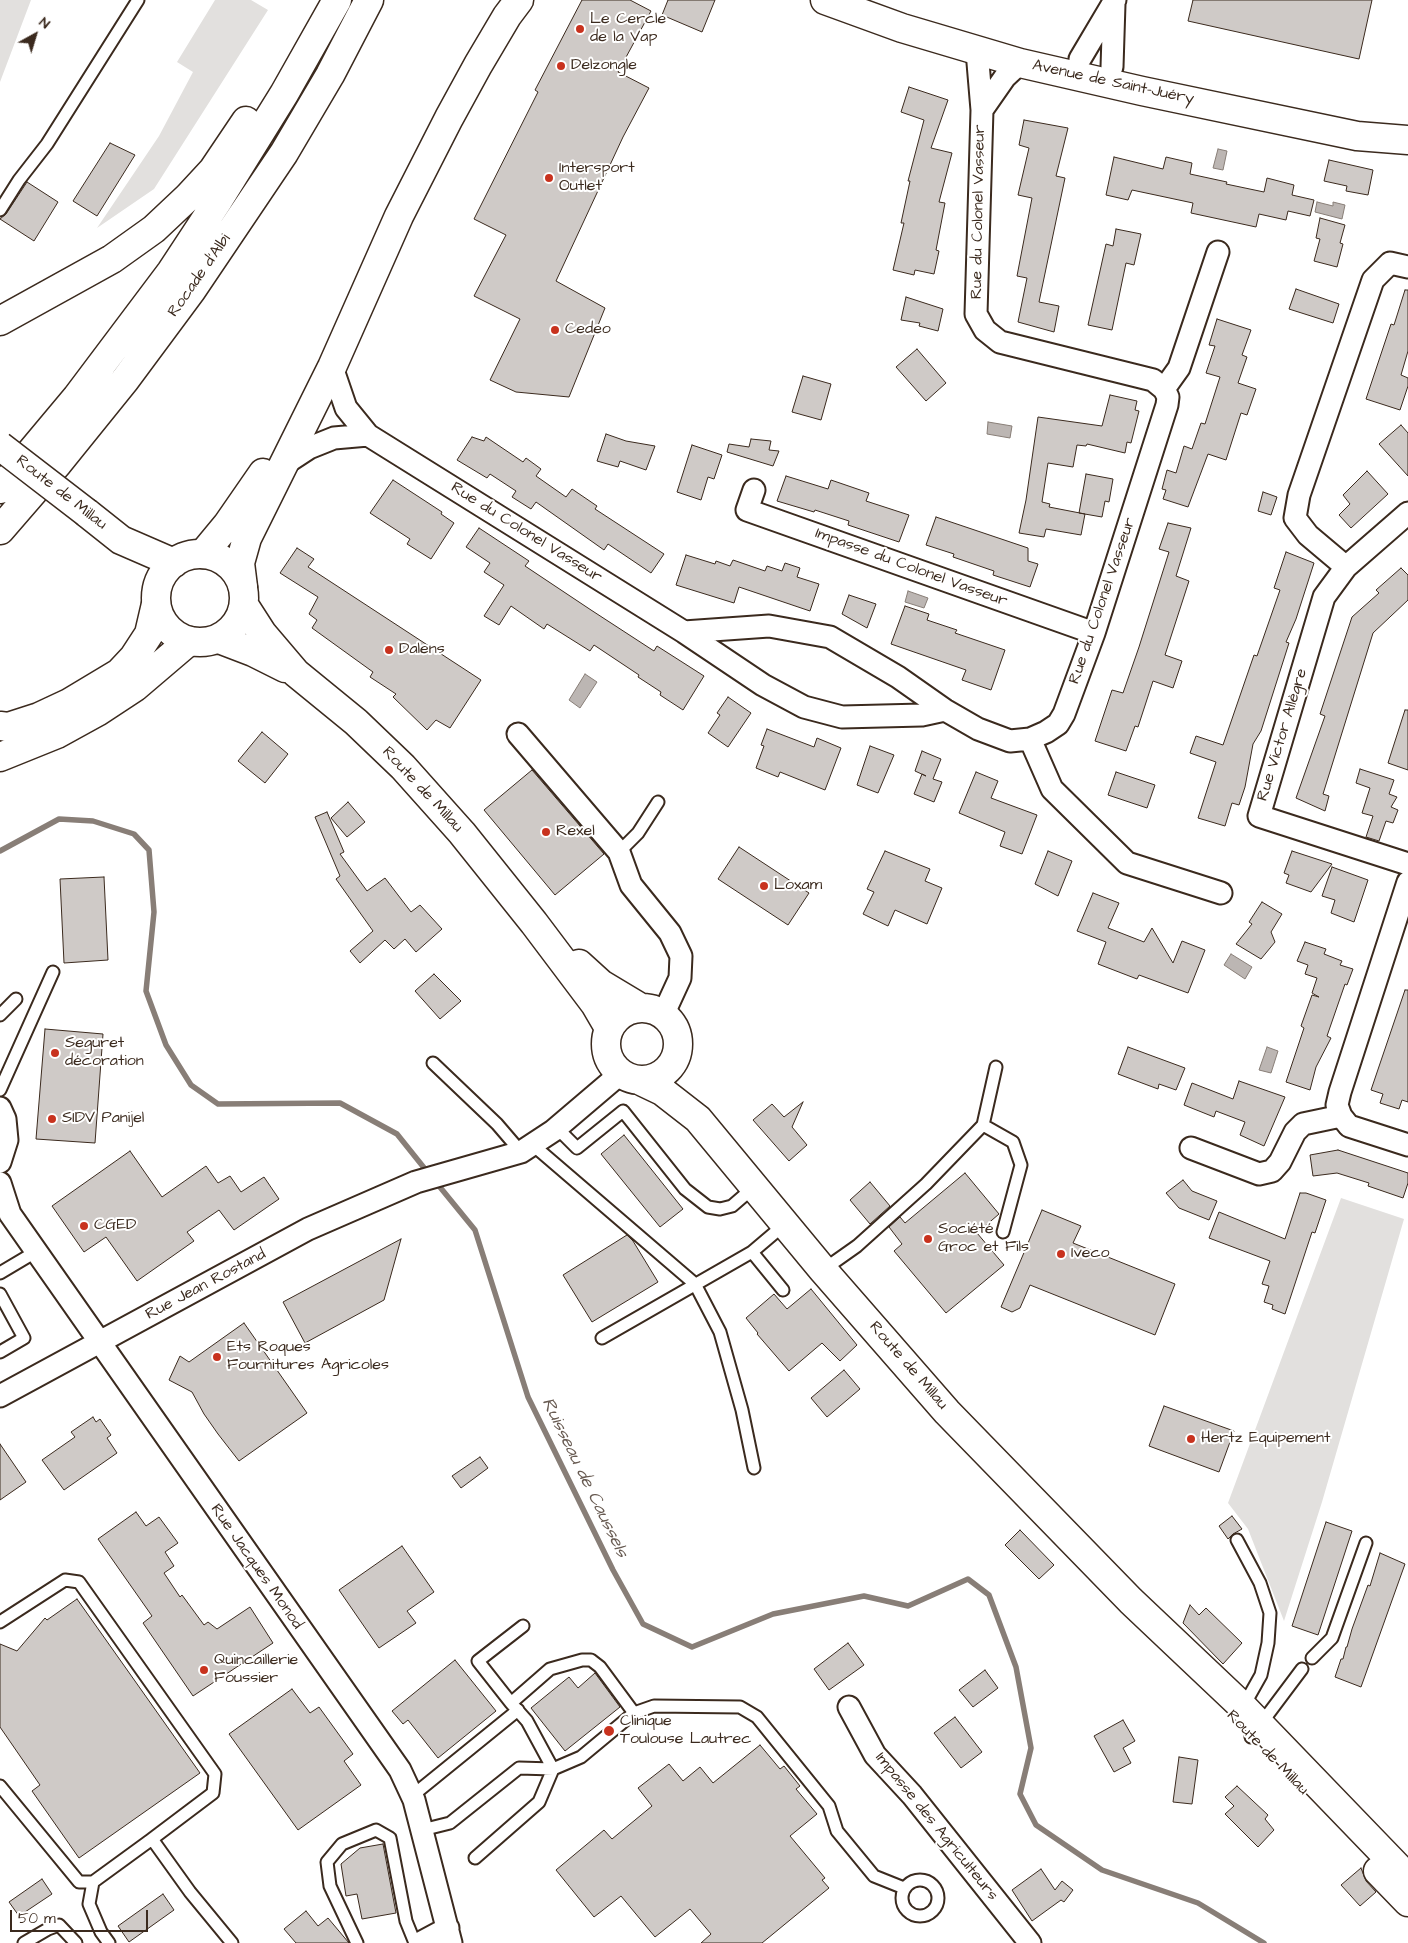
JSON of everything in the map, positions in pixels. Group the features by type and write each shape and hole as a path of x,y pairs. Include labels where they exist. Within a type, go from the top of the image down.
{"main road":[{"path":"0,321 112,259 154,229 188,197 213,170 236,138 317,4 323,0"},
{"name":"Rocade d'Albi","path":"0,489 77,397 171,272 284,94 336,0"},
{"name":"Rocade d'Albi","path":"0,530 125,380 191,291 284,152 330,75 369,0"},
{"path":"203,554 227,525 260,478 281,441 373,240 422,139 460,68 500,0"},
{"path":"122,540 156,599 159,614 167,628 179,637 199,643 219,639 231,630 240,619 243,596 240,563 247,538 332,367 399,216 449,118 507,16 519,0"},
{"name":"Avenue de Saint-Juéry","path":"825,0 902,28 1020,63 1357,136 1408,140"},
{"name":"Avenue de Saint-Juéry","path":"870,0 909,14 990,37 1080,59 1367,119 1408,121"},
{"name":"Route de Millau","path":"0,446 122,540"},
{"path":"0,552 16,530 26,500"},
{"path":"122,540 174,563"},
{"path":"0,726 8,726 39,717 69,703 119,673 134,657 149,634 159,582 165,571 174,563 188,556 203,554 224,561 232,568 243,596"},
{"name":"Route de Millau","path":"243,596 262,633 296,673 356,722 403,767 462,833 534,923 595,1004 609,1028"},
{"name":"Route de Millau","path":"219,639 296,673"},
{"path":"0,756 57,734 97,712 135,687 189,641"},
{"name":"Route de Millau","path":"534,923 601,984 652,1011"},
{"path":"631,1009 652,1011 672,1024 678,1037 678,1050 674,1062 665,1072 654,1079 631,1077 610,1062 606,1051 606,1039 609,1028 622,1014 631,1009"},
{"name":"Route de Millau","path":"678,1050 684,1087 698,1119"},
{"name":"Route de Millau","path":"631,1077 662,1091 698,1119 823,1270 948,1412 1251,1723 1408,1878"},
{"name":"Route de Millau","path":"1251,1723 1408,1902"}],"street":[{"path":"1080,59 1114,1"},
{"path":"1112,66 1114,1"},
{"name":"Rue du Colonel Vasseur","path":"684,632 769,626 830,637 898,677 945,710 978,729 1010,741 1030,739 1046,732 1058,724 1064,714 1094,633 1168,397 1164,389 1153,380 1000,342 985,330 976,314 982,110 977,51"},
{"name":"Rue du Colonel Vasseur","path":"982,110 1005,77 1020,63"},
{"path":"1164,389 1179,368 1218,252"},
{"path":"1346,567 1308,535 1295,518 1299,495 1373,280 1390,263 1408,267"},
{"name":"Rue du Colonel Vasseur","path":"332,367 346,408 368,435 684,632 763,685 804,707 842,717 922,715 945,710"},
{"path":"282,465 309,448 334,438 368,435"},
{"name":"Impasse du Colonel Vasseur","path":"754,490 747,510 1094,633"},
{"name":"Rue Victor Allègre","path":"1408,514 1346,567 1324,597 1259,816 1408,864"},
{"path":"518,734 619,852 631,885 670,933 681,956 680,978 652,1011"},
{"path":"1030,739 1052,789 1127,863 1221,893"},
{"path":"1408,882 1340,1092 1338,1105 1341,1116 1349,1126 1408,1145"},
{"path":"527,1148 631,1077"},
{"path":"0,1108 5,1119 7,1140 0,1162"},
{"path":"1191,1148 1259,1174 1272,1171 1280,1162 1295,1132 1303,1124 1341,1116"},
{"name":"Rue Jean Rostand","path":"0,1396 308,1229 416,1182 527,1148"},
{"name":"Rue Jacques Monod","path":"0,1182 5,1210 37,1251 400,1770 412,1796 450,1936"},
{"name":"Impasse des Agriculteurs","path":"850,1707 875,1755 912,1795 1030,1943"},
{"path":"420,1943 450,1936"}],"lane":[{"path":"0,210 19,180 47,144 138,0"},
{"path":"619,852 638,833 658,802"},
{"path":"0,1090 53,972"},
{"path":"0,1015 16,999"},
{"path":"433,1063 496,1124 696,1284 720,1332 742,1410 754,1468"},
{"path":"823,1270 857,1246 920,1190 983,1125 996,1066"},
{"path":"557,1128 577,1148 623,1111 685,1189 708,1207 720,1209 732,1206 754,1187"},
{"path":"983,1125 1013,1142 1022,1165 1003,1232"},
{"path":"602,1338 752,1252 785,1224"},
{"path":"0,1273 37,1251"},
{"path":"752,1252 783,1290"},
{"path":"0,1294 24,1338 0,1352"},
{"path":"1237,1540 1260,1583 1270,1613 1268,1643 1251,1723"},
{"path":"1312,1658 1332,1638 1366,1543"},
{"path":"0,1622 65,1580 79,1582 215,1774 213,1793 93,1882 79,1882 0,1786"},
{"path":"475,1858 540,1802 553,1769 527,1721 478,1661 523,1626"},
{"path":"412,1796 514,1707 550,1669 582,1660 591,1660 600,1667 634,1713"},
{"path":"1251,1723 1302,1669"},
{"path":"422,1830 450,1823 519,1768 553,1769 581,1757 634,1713 654,1706 740,1707 757,1717 829,1806 838,1831 874,1876 904,1888"},
{"path":"357,1943 330,1886 327,1862 342,1844 376,1830 390,1838 406,1921 415,1943"},
{"path":"152,1839 190,1892 232,1943"},
{"path":"93,1882 89,1904 108,1943"},
{"path":"24,1943 48,1928 59,1925 76,1943"}],"shaded area":[{"path":"0,0 31,0 0,82"},
{"path":"215,0 251,0 268,10 154,189 97,228 159,136 193,72 177,62"},
{"path":"1218,149 1227,151 1223,170 1213,168"},
{"path":"1317,202 1333,206 1333,202 1345,205 1342,219 1315,212"},
{"path":"988,422 1012,426 1010,438 987,434"},
{"path":"908,591 928,598 924,608 905,602"},
{"path":"585,674 597,682 580,708 569,700"},
{"path":"1231,954 1252,967 1245,979 1224,965"},
{"path":"1267,1047 1278,1051 1271,1073 1259,1070"},
{"path":"1341,1198 1404,1219 1322,1502 1284,1621 1248,1529 1228,1503"}],"building":[{"path":"582,0 630,0 651,11 618,72 649,88 623,137 556,281 605,308 569,397 516,392 490,380 520,319 474,296 506,235 474,219 538,92 535,90"},
{"path":"668,0 715,0 702,32 662,15"},
{"path":"1193,0 1372,0 1359,59 1188,21"},
{"path":"909,87 948,100 931,148 952,153 939,202 945,203 936,250 939,251 934,274 915,270 914,275 893,270 904,223 901,223 910,181 908,181 924,120 901,112"},
{"path":"1024,120 1068,128 1056,176 1065,178 1039,302 1059,306 1054,332 1018,322 1027,278 1017,276 1032,198 1018,195 1029,148 1019,145"},
{"path":"110,143 135,155 97,216 73,201"},
{"path":"1114,157 1163,169 1166,157 1192,163 1190,174 1264,192 1267,178 1294,185 1292,195 1314,200 1310,216 1288,211 1286,220 1259,214 1256,227 1191,213 1193,203 1132,190 1128,200 1106,195"},
{"path":"1329,160 1373,170 1368,195 1346,191 1347,186 1324,181"},
{"path":"27,182 58,202 34,241 0,219 6,214"},
{"path":"1320,218 1345,225 1340,243 1343,244 1337,267 1314,261 1320,239 1316,238"},
{"path":"1116,229 1141,234 1134,265 1126,263 1112,330 1088,325 1106,244 1113,246"},
{"path":"1296,289 1339,304 1333,323 1289,309"},
{"path":"1405,290 1408,290 1408,351 1401,375 1408,378 1408,386 1400,410 1366,399 1391,324 1394,325"},
{"path":"906,297 943,309 938,331 919,326 920,323 901,320"},
{"path":"1217,319 1251,330 1242,355 1247,357 1238,383 1256,389 1247,415 1241,413 1226,460 1208,454 1188,507 1163,499 1166,490 1162,489 1167,470 1176,473 1184,446 1192,449 1201,423 1205,424 1220,377 1206,373 1215,346 1209,345"},
{"path":"917,349 946,383 926,401 896,367"},
{"path":"803,376 831,384 821,420 792,412"},
{"path":"1110,395 1137,401 1135,410 1139,411 1131,443 1127,442 1125,453 1087,444 1086,446 1077,445 1073,467 1048,463 1042,502 1050,504 1049,507 1085,514 1081,535 1046,529 1044,537 1019,533 1026,500 1038,417 1102,426"},
{"path":"1401,425 1408,433 1408,476 1379,444"},
{"path":"606,434 626,441 655,446 646,470 620,461 618,467 597,461"},
{"path":"472,437 484,441 486,437 523,462 526,458 541,469 536,476 566,497 572,489 597,506 595,509 664,554 651,573 608,544 604,550 536,502 531,509 512,497 516,491 490,474 487,478 457,460"},
{"path":"751,439 771,441 769,450 779,451 773,466 727,452 729,444 749,447"},
{"path":"692,445 722,455 714,479 708,477 701,500 677,492"},
{"path":"1367,471 1388,494 1351,528 1339,515 1350,504 1343,495"},
{"path":"1086,474 1113,479 1109,502 1105,501 1102,517 1079,513"},
{"path":"786,476 828,489 831,480 869,493 866,501 909,515 899,542 848,525 849,521 777,501"},
{"path":"393,480 442,512 441,514 454,523 431,559 407,544 410,539 370,513"},
{"path":"1263,492 1277,497 1271,515 1258,511"},
{"path":"936,517 1028,548 1028,561 1038,564 1030,587 993,575 994,571 953,557 954,554 926,545"},
{"path":"1168,523 1191,528 1176,576 1189,581 1165,655 1182,661 1173,688 1153,681 1138,727 1135,726 1126,751 1095,741 1112,690 1123,693 1139,647 1169,552 1159,549"},
{"path":"479,528 529,561 525,566 591,610 654,651 657,646 704,676 683,710 660,695 661,692 638,677 639,675 594,645 590,651 547,624 544,629 511,606 499,625 484,616 504,585 484,572 490,563 466,547"},
{"name":"Dalens","path":"297,548 314,559 308,567 481,680 450,728 436,720 427,730 393,697 396,694 370,677 373,672 312,628 317,620 309,614 318,597 280,573"},
{"path":"1286,552 1314,563 1296,619 1286,642 1289,643 1261,731 1253,744 1245,787 1239,805 1232,803 1225,826 1198,818 1216,762 1190,753 1196,736 1223,745 1254,655 1257,656 1280,590 1274,588"},
{"path":"686,555 715,564 716,561 730,566 733,560 765,571 767,566 782,571 785,563 800,568 797,577 819,584 810,611 739,587 734,603 676,585"},
{"path":"1401,568 1408,575 1408,600 1373,633 1323,794 1329,796 1325,811 1296,798 1325,716 1320,714 1352,617 1379,593 1376,590"},
{"path":"849,595 876,604 867,628 842,614"},
{"path":"905,606 929,614 927,620 957,630 955,633 1005,650 991,690 962,680 966,670 891,644"},
{"path":"728,697 751,713 728,747 708,733 720,715 717,713"},
{"path":"1405,710 1408,710 1408,770 1388,763"},
{"path":"767,729 814,747 817,738 841,748 825,790 780,772 778,777 756,768 764,746 761,745"},
{"path":"262,732 288,754 265,783 238,761"},
{"path":"870,746 894,755 878,793 857,785"},
{"path":"922,751 941,759 933,779 942,782 934,802 914,794 922,774 915,771"},
{"path":"1360,769 1394,780 1389,794 1397,797 1391,807 1398,810 1393,823 1386,821 1379,841 1366,837 1373,816 1362,813 1370,788 1356,783"},
{"path":"532,770 604,854 555,895 484,810"},
{"path":"976,772 998,781 991,798 1037,815 1022,854 1000,846 1005,832 959,813"},
{"path":"1116,772 1155,785 1147,808 1108,795"},
{"path":"348,802 365,822 347,837 331,818"},
{"path":"327,812 344,852 340,854 367,891 385,878 411,912 420,905 442,929 416,952 405,939 394,949 385,940 360,963 350,951 373,931 336,879 340,876 315,817"},
{"name":"Loxam","path":"739,847 809,893 788,925 718,879"},
{"path":"885,851 930,869 925,881 942,888 927,924 895,910 888,926 863,914 874,892 867,889"},
{"path":"1048,851 1072,861 1058,896 1035,884"},
{"path":"1292,851 1332,864 1311,892 1286,883 1289,875 1284,873"},
{"path":"1332,867 1368,880 1354,922 1331,913 1335,900 1322,896"},
{"path":"104,877 108,960 64,963 60,879"},
{"path":"1093,893 1119,903 1108,928 1144,942 1152,928 1173,963 1182,941 1205,950 1188,993 1139,975 1137,979 1098,964 1106,942 1077,931"},
{"path":"1262,902 1282,914 1271,932 1275,942 1261,959 1236,944 1252,924 1249,922"},
{"path":"1305,942 1326,949 1324,954 1342,961 1340,965 1353,969 1347,985 1345,984 1327,1036 1331,1038 1316,1067 1310,1090 1286,1082 1304,1028 1301,1026 1312,995 1319,997 1312,993 1317,978 1305,974 1308,965 1297,961"},
{"path":"434,974 461,1001 440,1019 415,991"},
{"path":"1405,990 1408,990 1408,1102 1402,1100 1399,1109 1380,1103 1383,1094 1371,1090"},
{"path":"45,1029 103,1034 95,1143 36,1139"},
{"path":"1128,1047 1185,1068 1176,1090 1159,1084 1158,1089 1118,1074"},
{"path":"1239,1081 1285,1097 1264,1146 1240,1135 1245,1122 1216,1111 1214,1117 1184,1105 1192,1083 1233,1099"},
{"path":"803,1102 792,1127 807,1145 789,1161 753,1120 772,1104 784,1117"},
{"path":"624,1135 683,1209 660,1227 601,1154"},
{"path":"1338,1150 1408,1173 1408,1183 1403,1198 1368,1186 1369,1183 1337,1173 1313,1176 1310,1155"},
{"path":"130,1151 162,1197 206,1166 218,1183 230,1176 241,1192 264,1177 279,1199 234,1230 219,1210 187,1232 194,1241 137,1281 106,1237 84,1252 52,1206"},
{"name":"Société Groc et Fils","path":"965,1173 999,1214 977,1233 1004,1265 946,1313 894,1251 902,1244 889,1227 900,1217 905,1223"},
{"path":"1183,1180 1192,1191 1217,1201 1209,1220 1179,1208 1166,1193"},
{"path":"870,1182 890,1206 870,1224 850,1200"},
{"path":"1300,1193 1306,1193 1326,1200 1315,1233 1312,1232 1285,1314 1272,1309 1273,1305 1264,1302 1269,1286 1262,1284 1270,1261 1209,1238 1219,1212 1285,1239"},
{"name":"Iveco","path":"1042,1210 1081,1226 1073,1243 1175,1284 1155,1335 1030,1285 1020,1308 1012,1312 1001,1307"},
{"path":"627,1235 633,1241 658,1282 592,1322 563,1275"},
{"path":"401,1239 384,1300 305,1343 283,1302"},
{"path":"811,1289 857,1345 840,1361 822,1343 789,1371 757,1334 746,1318 774,1294 787,1309"},
{"path":"244,1323 307,1413 239,1461 204,1414 192,1392 169,1380 180,1356 189,1362"},
{"path":"844,1370 860,1389 827,1417 811,1398"},
{"name":"Hertz Equipement","path":"1164,1406 1234,1431 1219,1472 1149,1446"},
{"path":"93,1417 96,1422 100,1419 111,1435 107,1438 117,1453 64,1490 42,1460 75,1437 71,1432"},
{"path":"0,1444 26,1482 0,1500"},
{"path":"480,1457 488,1468 461,1488 452,1476"},
{"path":"136,1512 146,1526 159,1517 178,1543 165,1552 174,1566 164,1573 180,1597 182,1595 204,1625 208,1622 217,1629 250,1607 273,1643 193,1696 143,1623 152,1616 98,1539"},
{"path":"1232,1516 1242,1529 1228,1539 1219,1526"},
{"path":"1326,1522 1352,1531 1318,1635 1292,1626"},
{"path":"1020,1530 1054,1565 1039,1579 1005,1545"},
{"path":"402,1546 434,1592 407,1611 416,1623 379,1648 339,1590"},
{"path":"1380,1553 1405,1564 1361,1687 1335,1677 1368,1585 1370,1586"},
{"path":"77,1599 200,1773 79,1858 32,1791 40,1785 0,1727 0,1644 17,1651 45,1618 47,1620"},
{"path":"1190,1605 1199,1615 1206,1608 1242,1643 1223,1664 1183,1623"},
{"path":"848,1643 864,1665 829,1690 814,1669"},
{"path":"455,1660 496,1711 438,1758 408,1720 403,1724 392,1711"},
{"path":"985,1670 998,1688 973,1707 959,1690"},
{"path":"595,1673 620,1707 565,1751 531,1708 569,1677 578,1688"},
{"path":"292,1689 310,1713 319,1707 353,1754 344,1761 361,1785 298,1830 229,1734"},
{"path":"955,1717 982,1752 961,1768 934,1733"},
{"path":"1123,1720 1135,1741 1123,1748 1131,1763 1114,1772 1094,1736"},
{"path":"760,1745 780,1769 784,1766 800,1786 796,1789 817,1814 790,1836 825,1878 822,1880 829,1888 762,1943 701,1943 711,1934 690,1909 655,1937 621,1896 594,1917 556,1870 604,1830 612,1839 652,1806 638,1788 669,1764 683,1781 700,1767 713,1783"},
{"path":"1179,1757 1198,1760 1192,1804 1173,1802"},
{"path":"1237,1786 1268,1815 1265,1819 1274,1830 1258,1847 1225,1814 1234,1806 1225,1797"},
{"path":"383,1844 396,1913 362,1919 357,1894 346,1896 341,1864 360,1848"},
{"path":"1361,1868 1366,1881 1376,1892 1360,1906 1341,1885"},
{"path":"1041,1869 1055,1890 1062,1881 1073,1890 1064,1902 1061,1900 1032,1921 1012,1890"},
{"path":"42,1879 52,1894 19,1916 9,1902"},
{"path":"163,1894 174,1910 129,1942 118,1926"},
{"path":"306,1911 318,1926 328,1918 349,1943 296,1943 284,1929"}],"waterway":[{"name":"Ruisseau de Caussels","path":"0,851 59,819 93,821 134,834 149,850 154,912 146,991 166,1045 191,1085 218,1104 340,1103 397,1134 429,1174"},
{"name":"Ruisseau de Caussels","path":"435,1181 475,1230 528,1397 613,1570 643,1624 692,1647 773,1614 864,1596 908,1606 968,1579 989,1595 1016,1667 1031,1748 1020,1794 1036,1825 1102,1870 1198,1903 1264,1943"}],"place":[{"name":"Le Cercle de la Vap","path":"580,29"},
{"name":"Delzongle","path":"561,66"},
{"name":"Intersport Outlet","path":"549,178"},
{"name":"Cedeo","path":"555,330"},
{"name":"Dalens","path":"389,650"},
{"name":"Rexel","path":"546,832"},
{"name":"Loxam","path":"764,886"},
{"name":"Seguret décoration","path":"55,1053"},
{"name":"SIDV Panijel","path":"52,1119"},
{"name":"CGED","path":"84,1226"},
{"name":"Société Groc et Fils","path":"928,1239"},
{"name":"Iveco","path":"1061,1254"},
{"name":"Ets Roques Fournitures Agricoles","path":"217,1357"},
{"name":"Hertz Equipement","path":"1191,1439"},
{"name":"Quincaillerie Foussier","path":"204,1670"},
{"name":"Clinique Toulouse Lautrec","path":"609,1731"}]}
